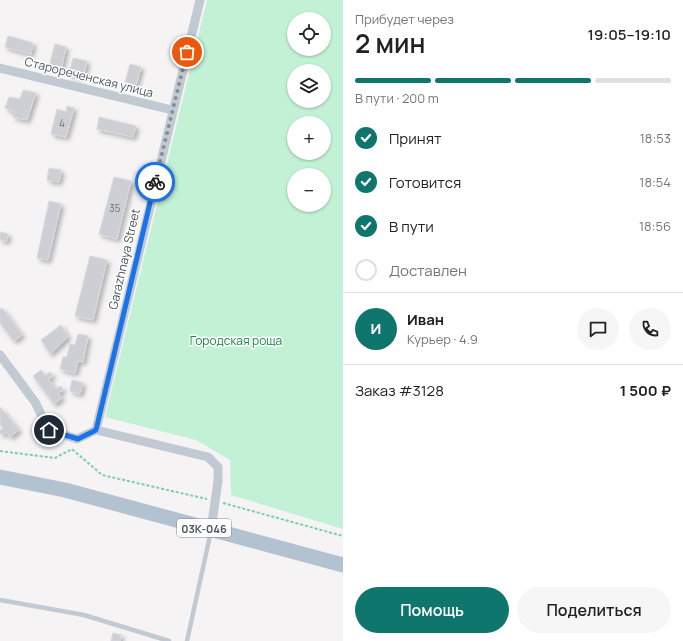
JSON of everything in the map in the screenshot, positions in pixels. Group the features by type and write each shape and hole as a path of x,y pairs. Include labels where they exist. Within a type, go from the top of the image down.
{"main road":[{"name":"03К-046","path":"0,477 65,490 343,565"}],"street":[{"name":"Garazhnaya Street","path":"96,430 172,110 200,0"},
{"name":"Старореченская улица","path":"0,68 172,110"},
{"path":"0,355 35,402 49,430 78,439 96,430 208,457 218,467 216,501 211,530"}],"lane":[{"path":"187,641 211,530"},
{"path":"0,600 84,615 169,641"}],"path":[{"path":"0,451 55,458 72,449 102,475 216,501 343,536"}],"green space":[{"name":"Городская роща","path":"207,0 343,0 343,529 231,495 230,460 196,440 105,417"}],"building":[{"path":"8,36 33,43 31,54 5,47"},
{"path":"55,44 66,47 61,70 49,67"},
{"path":"73,58 87,61 83,78 69,75"},
{"path":"130,64 141,67 136,85 125,82"},
{"path":"23,90 36,93 27,120 13,117 14,112 5,108 9,97 20,99"},
{"path":"67,106 74,108 66,137 51,134 57,109 66,112"},
{"path":"99,117 136,126 133,137 97,129"},
{"path":"49,168 61,170 59,182 47,180"},
{"path":"114,177 131,181 117,239 99,234"},
{"path":"49,201 61,204 48,260 37,258"},
{"path":"0,232 8,234 7,241 0,240"},
{"path":"90,256 107,260 93,320 75,316"},
{"path":"2,308 22,335 14,341 0,323 0,309"},
{"path":"61,325 68,337 50,354 41,340"},
{"path":"78,334 88,336 83,362 78,361 75,373 60,369 63,357 67,357 70,344 75,345"},
{"path":"41,370 45,376 50,372 53,376 48,379 56,389 61,386 63,390 58,393 62,398 54,404 33,376"},
{"path":"72,380 83,383 80,394 70,391"},
{"path":"0,407 19,430 10,437 6,432 2,435 0,433 0,430 3,428 0,424"},
{"path":"113,633 121,635 120,641 111,641"}],"way so far":[{"path":"155,182 187,52"}],"route":[{"path":"49,430 78,439 96,430 155,182"}]}
